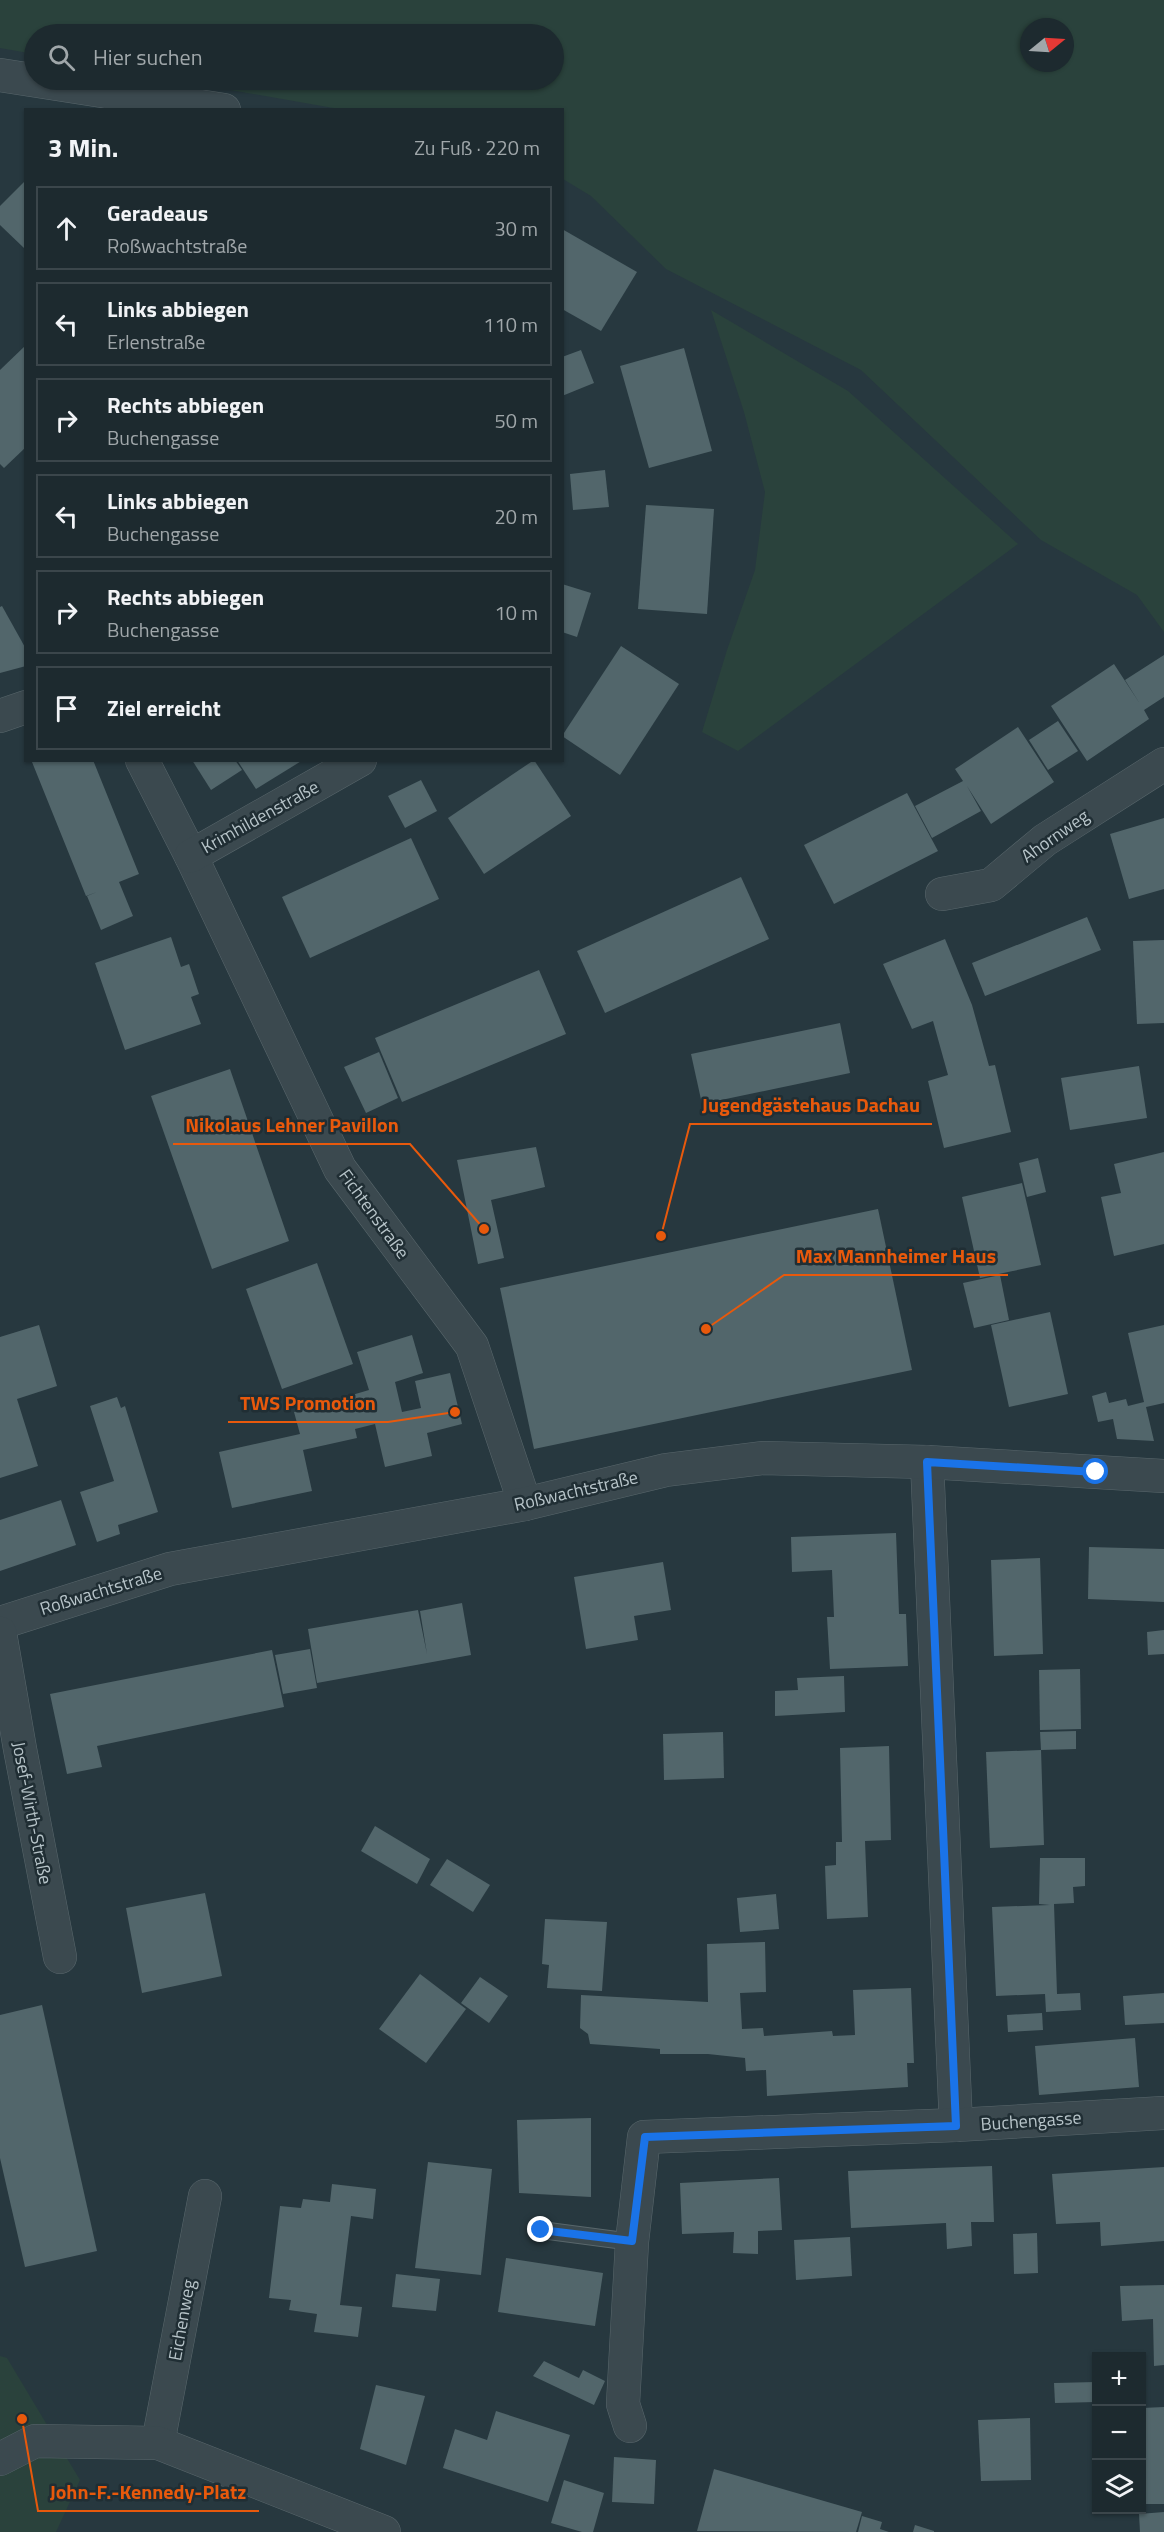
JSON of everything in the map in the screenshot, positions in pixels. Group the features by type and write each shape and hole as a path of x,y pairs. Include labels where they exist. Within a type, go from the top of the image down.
{"street":[{"path":"0,75 24,79"},
{"path":"96,90 211,108"},
{"path":"0,716 24,708"},
{"name":"Fichtenstraße","path":"143,762 191,856 340,1169 472,1346 525,1504"},
{"name":"Krimhildenstraße","path":"191,856 356,762"},
{"name":"Ahornweg","path":"942,894 991,885 1045,840 1164,765"},
{"name":"Roßwachtstraße","path":"0,1623 170,1569 525,1504 666,1470 762,1458 927,1462 1164,1476"},
{"path":"927,1462 956,2126"},
{"name":"Josef-Wirth-Straße","path":"0,1633 60,1957"},
{"name":"Buchengasse","path":"630,2426 623,2404 632,2241 645,2137 956,2126 1164,2113"},
{"name":"Eichenweg","path":"158,2443 205,2196"},
{"path":"0,2459 35,2441 158,2443 384,2532"}],"lane":[{"path":"541,2230 632,2241"}],"green space":[{"path":"0,0 1164,0 1164,632 1137,595 1041,540 861,370 666,269 591,196 564,180 564,108 333,108 231,90 564,90 564,24 24,24 24,52 0,48"},
{"path":"711,310 848,391 1018,544 738,751 702,732 755,570 765,492 744,412"},
{"path":"0,2356 7,2358 80,2480 56,2532 0,2532"}],"building":[{"path":"24,182 24,248 0,225 0,206"},
{"path":"564,230 637,272 601,331 564,310"},
{"path":"24,347 24,449 4,468 0,464 0,370"},
{"path":"684,348 712,451 649,468 620,366"},
{"path":"581,350 594,383 564,395 564,356"},
{"path":"605,470 609,507 573,510 570,474"},
{"path":"646,505 714,509 707,614 638,609"},
{"path":"564,585 591,593 577,637 564,633"},
{"path":"2,606 24,645 24,667 0,673 0,607"},
{"path":"621,646 679,684 620,775 564,737 564,733"},
{"path":"1164,655 1164,697 1144,710 1149,719 1087,761 1051,706 1114,664 1140,704 1125,680"},
{"path":"1058,721 1078,751 1048,770 1029,740"},
{"path":"1018,727 1054,782 991,824 967,786 981,811 932,838 915,806 963,781 955,769"},
{"path":"32,762 94,762 139,874 119,882 133,916 101,930 87,896 97,892 86,896"},
{"path":"193,762 236,762 242,770 211,790"},
{"path":"238,762 300,762 256,789"},
{"path":"531,762 535,762 571,816 484,874 448,818"},
{"path":"421,780 437,811 405,828 388,796"},
{"path":"907,793 938,851 834,904 804,845"},
{"path":"1164,818 1164,889 1129,899 1110,834"},
{"path":"411,838 439,899 310,958 282,897"},
{"path":"741,877 769,939 605,1013 577,951"},
{"path":"1087,917 1101,950 985,996 972,963"},
{"path":"171,937 181,967 189,964 199,994 191,997 201,1024 125,1050 95,963"},
{"path":"945,939 972,1005 989,1066 995,1065 1011,1132 944,1148 928,1081 948,1075 933,1021 912,1029 883,964"},
{"path":"1164,940 1164,1023 1137,1024 1133,941"},
{"path":"539,970 566,1034 402,1102 375,1038"},
{"path":"840,1023 850,1073 702,1104 691,1054"},
{"path":"379,1052 398,1098 366,1113 344,1067"},
{"path":"1139,1066 1147,1118 1070,1130 1061,1078"},
{"path":"230,1069 289,1241 212,1269 151,1096"},
{"path":"536,1147 545,1187 491,1200 504,1258 478,1264 457,1160"},
{"path":"1164,1152 1164,1244 1114,1256 1101,1197 1121,1193 1114,1164"},
{"path":"1038,1158 1046,1192 1027,1197 1019,1163"},
{"path":"1022,1183 1041,1265 980,1278 962,1197"},
{"path":"878,1209 912,1370 534,1449 500,1288"},
{"path":"317,1263 353,1364 282,1389 246,1289"},
{"path":"1000,1275 1009,1320 974,1328 963,1283"},
{"path":"1050,1312 1068,1394 1009,1407 991,1325"},
{"path":"39,1325 57,1386 17,1399 38,1466 0,1478 0,1337"},
{"path":"1164,1325 1164,1403 1146,1407 1154,1441 1117,1439 1113,1419 1098,1422 1092,1396 1106,1392 1109,1403 1126,1399 1128,1406 1144,1402 1128,1333"},
{"path":"412,1335 423,1373 395,1382 402,1412 421,1408 415,1381 450,1373 462,1424 427,1433 432,1456 385,1467 375,1424 355,1429 357,1438 303,1450 312,1491 232,1508 219,1452 300,1434 294,1412 369,1390 357,1352"},
{"path":"117,1397 121,1408 125,1406 158,1512 118,1525 120,1534 97,1542 80,1492 114,1481 90,1406"},
{"path":"61,1500 76,1545 0,1571 0,1520"},
{"path":"896,1533 899,1614 906,1614 908,1666 830,1669 827,1617 834,1617 832,1570 792,1572 791,1537"},
{"path":"1089,1547 1164,1549 1164,1602 1088,1599"},
{"path":"1040,1558 1043,1654 994,1656 991,1560"},
{"path":"663,1562 671,1610 634,1616 638,1640 586,1649 574,1577"},
{"path":"462,1603 471,1655 317,1683 308,1629 418,1610 427,1654 420,1611"},
{"path":"1164,1630 1164,1654 1148,1655 1147,1632"},
{"path":"310,1649 317,1688 283,1694 275,1655"},
{"path":"272,1650 284,1707 97,1746 102,1767 67,1774 50,1694"},
{"path":"1080,1669 1081,1729 1040,1730 1039,1670"},
{"path":"844,1676 845,1712 775,1716 775,1691 798,1690 797,1678"},
{"path":"1076,1731 1076,1749 1041,1750 1040,1732"},
{"path":"723,1732 724,1778 664,1780 663,1734"},
{"path":"889,1746 891,1840 865,1841 868,1917 827,1919 825,1866 836,1865 836,1842 842,1842 840,1748"},
{"path":"1041,1750 1044,1845 990,1848 986,1752"},
{"path":"375,1826 430,1859 417,1884 361,1851"},
{"path":"1040,1858 1085,1858 1085,1886 1073,1887 1074,1903 1054,1904 1057,1994 1080,1993 1081,2010 1046,2012 1045,1994 996,1996 992,1907 1050,1905 1039,1904"},
{"path":"447,1859 490,1885 473,1912 430,1885"},
{"path":"205,1893 222,1976 142,1993 126,1908"},
{"path":"776,1894 779,1929 740,1932 737,1898"},
{"path":"545,1919 607,1922 602,1991 547,1988 549,1965 542,1964"},
{"path":"765,1942 766,1992 740,1993 742,2029 763,2028 764,2036 832,2031 833,2036 855,2035 853,1990 911,1988 914,2063 907,2063 908,2087 767,2096 766,2070 746,2071 745,2058 708,2054 660,2054 660,2049 590,2044 588,2034 580,2028 581,1995 708,2002 707,1944"},
{"path":"420,1974 466,2009 426,2063 379,2029"},
{"path":"480,1977 508,1996 489,2023 461,2003"},
{"path":"1164,1993 1164,2023 1125,2025 1123,1996"},
{"path":"42,2005 97,2251 25,2267 0,2158 0,2015"},
{"path":"1042,2013 1043,2030 1008,2032 1007,2015"},
{"path":"1135,2038 1139,2087 1039,2095 1035,2046"},
{"path":"591,2118 591,2197 519,2193 517,2120"},
{"path":"428,2162 492,2169 481,2275 415,2268"},
{"path":"992,2166 994,2222 971,2222 972,2246 947,2249 946,2223 851,2228 848,2171"},
{"path":"1164,2167 1164,2241 1101,2246 1100,2222 1056,2224 1052,2174"},
{"path":"779,2178 782,2230 758,2231 758,2254 733,2253 734,2232 682,2234 680,2183"},
{"path":"332,2184 376,2189 373,2219 351,2216 340,2305 362,2307 358,2337 314,2332 317,2314 289,2310 291,2300 269,2298 280,2206 301,2208 303,2199 330,2202"},
{"path":"1037,2233 1038,2273 1014,2274 1013,2234"},
{"path":"850,2237 852,2276 796,2280 794,2240"},
{"path":"506,2258 603,2273 595,2326 498,2312"},
{"path":"396,2274 440,2279 436,2311 392,2307"},
{"path":"1164,2285 1164,2365 1154,2366 1153,2319 1122,2321 1120,2286"},
{"path":"544,2361 579,2378 583,2370 605,2381 594,2405 533,2376"},
{"path":"1092,2382 1092,2402 1055,2403 1054,2383"},
{"path":"376,2385 425,2396 406,2465 360,2449"},
{"path":"1164,2407 1164,2504 1146,2504 1146,2408"},
{"path":"496,2411 570,2435 548,2502 443,2468 455,2429 487,2440"},
{"path":"1030,2418 1031,2480 981,2481 978,2420"},
{"path":"614,2457 656,2460 654,2504 612,2502"},
{"path":"714,2469 862,2512 856,2532 697,2531"},
{"path":"564,2480 604,2493 593,2532 582,2532 551,2523"},
{"path":"1164,2512 1164,2532 1140,2532 1139,2514"},
{"path":"862,2516 882,2522 880,2529 889,2532 858,2532"},
{"path":"915,2525 934,2531 934,2532 913,2532"}],"place":[{"name":"Nikolaus Lehner Pavillon","path":"484,1229"},
{"name":"Jugendgästehaus Dachau","path":"661,1236"},
{"name":"Max Mannheimer Haus","path":"706,1329"},
{"name":"TWS Promotion","path":"455,1412"},
{"name":"John-F.-Kennedy-Platz","path":"22,2419"}],"route":[{"path":"541,2230 632,2241 645,2137 956,2126 927,1462 1096,1472"}]}
